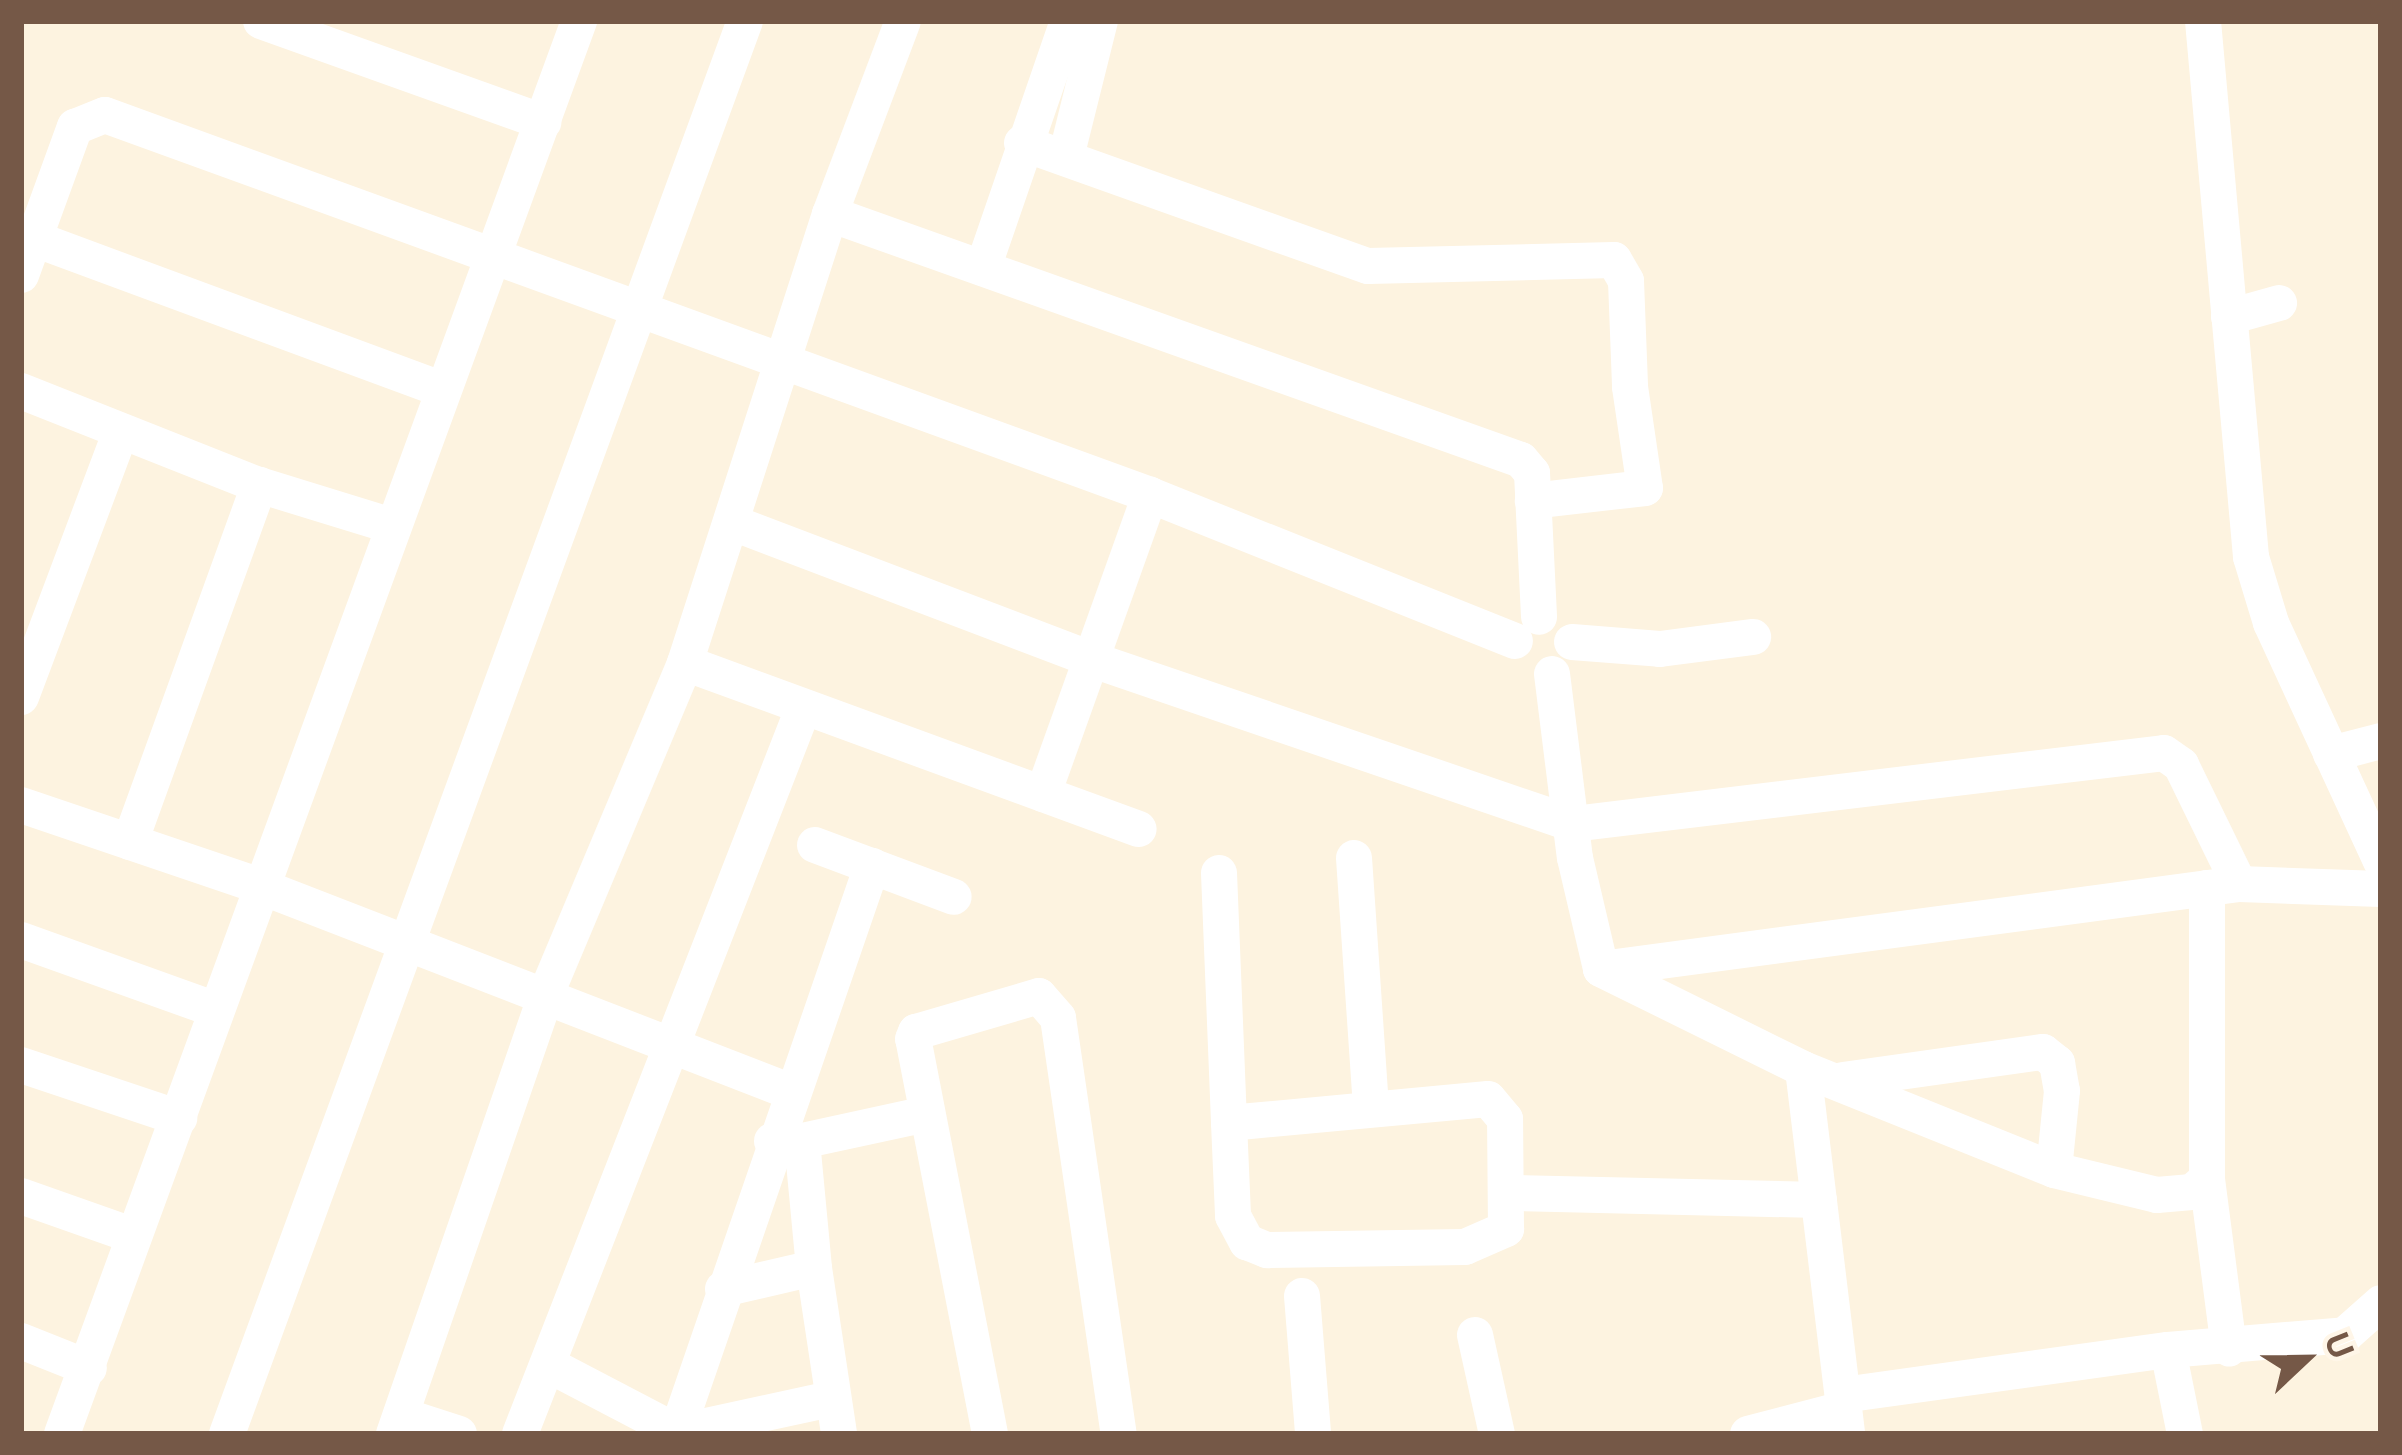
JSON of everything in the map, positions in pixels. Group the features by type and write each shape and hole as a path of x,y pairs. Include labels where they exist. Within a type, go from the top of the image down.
{"street":[{"path":"261,21 543,122"},
{"path":"62,1434 257,885 579,21"},
{"path":"227,1434 745,21"},
{"path":"459,1434 398,1424 546,994 685,663 830,214 903,21"},
{"path":"982,268 1068,21"},
{"path":"1066,157 1100,21"},
{"path":"2203,21 2251,557 2271,623 2381,861"},
{"path":"21,274 75,127 105,115 491,260 1527,629 1563,625 1572,642 1567,662 1552,674"},
{"path":"1022,143 1368,266 1614,260 1626,281 1630,388 1646,488 1533,501"},
{"path":"830,214 1521,460 1532,473 1533,501 1524,668 1552,674"},
{"path":"35,239 441,389"},
{"path":"2229,317 2279,303"},
{"path":"21,391 120,434 259,485 392,526"},
{"path":"21,698 120,434"},
{"path":"130,842 259,485"},
{"path":"1043,794 1150,495"},
{"path":"733,523 1093,660 1574,824 2158,752 2180,765 2223,886 2207,1180 2229,1349"},
{"path":"1572,642 1660,649 1753,637"},
{"path":"685,663 1138,829"},
{"path":"1552,674 1601,969"},
{"path":"520,1434 802,709"},
{"path":"2331,754 2381,741"},
{"path":"21,805 257,885 789,1091"},
{"path":"815,845 954,897"},
{"path":"1354,858 1371,1108"},
{"path":"549,1365 673,1433 835,1416 814,1268 787,1141 789,1091 872,866"},
{"path":"1219,873 1229,1123 1233,1216 1247,1242 1268,1250 1465,1246 1506,1229 1510,1193 1501,1107 1488,1099 1229,1123"},
{"path":"1601,969 2223,886 2381,889"},
{"path":"21,940 214,1009"},
{"path":"1601,969 1802,1069 2054,1170 2157,1195 2192,1192 2207,1180"},
{"path":"990,1434 914,1034 1000,1004 1050,1000 1119,1434"},
{"path":"1839,1080 2043,1052 2056,1063 2062,1091 2054,1170"},
{"path":"21,1065 178,1118"},
{"path":"1802,1069 1844,1412"},
{"path":"787,1141 926,1114"},
{"path":"673,1433 723,1289 787,1141"},
{"path":"1510,1193 1819,1200"},
{"path":"21,1196 132,1235"},
{"path":"723,1289 814,1268"},
{"path":"1302,1296 1312,1434"},
{"path":"1748,1434 2168,1350 2229,1349 2344,1335 2381,1303"},
{"path":"1475,1335 1497,1434"},
{"path":"21,1341 89,1368"},
{"path":"2168,1350 2185,1434"}]}
